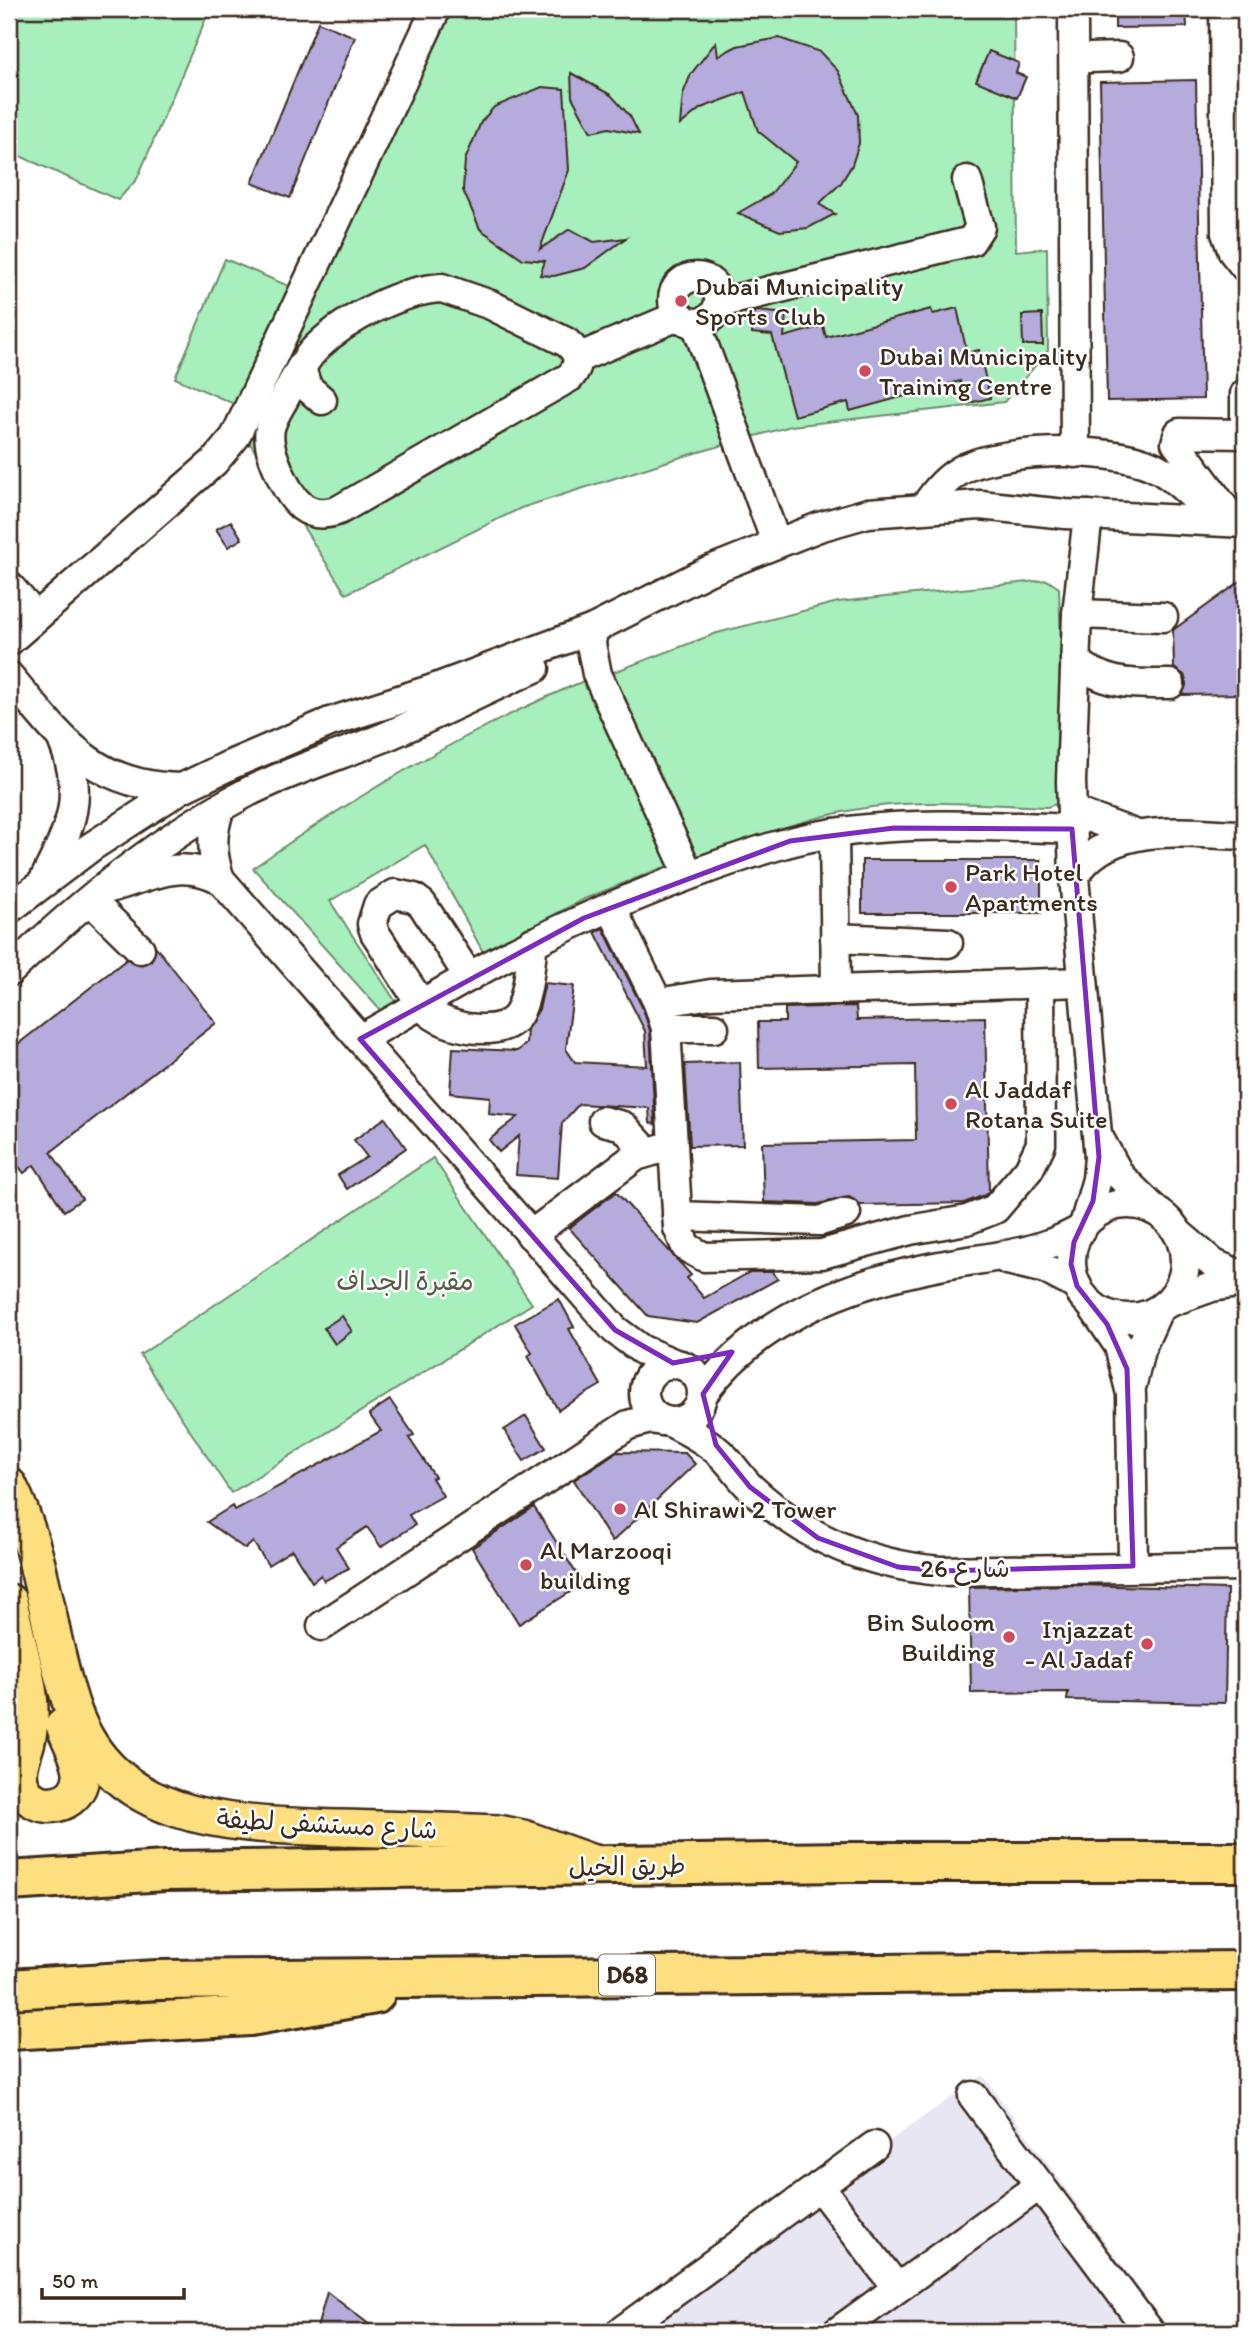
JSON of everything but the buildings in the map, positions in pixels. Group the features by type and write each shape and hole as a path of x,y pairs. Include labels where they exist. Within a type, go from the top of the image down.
{"highway":[{"name":"طريق الخيل","path":"9,1881 165,1871 849,1862 1245,1862"},
{"name":"D68","path":"9,1989 157,1980 1245,1971"},
{"path":"9,2030 250,2015 366,1997 443,1977"}],"main road":[{"name":"شارع مستشفى لطيفة","path":"9,1486 32,1543 74,1712 92,1745 111,1769 137,1791 166,1807 243,1825 498,1833 523,1838 602,1867"},
{"path":"9,1602 29,1686 31,1716 19,1779 28,1795 35,1801 52,1805 61,1803 75,1792 81,1775 52,1675 54,1638"},
{"path":"9,1755 18,1727 20,1651"}],"street":[{"path":"9,641 214,462 235,437 436,9"},
{"path":"1073,9 1075,453"},
{"path":"1073,85 1089,58 1093,39 1085,9"},
{"path":"1224,9 1226,233 1233,252 1245,267"},
{"path":"1089,58 1119,57"},
{"path":"720,303 971,241 980,227 967,180"},
{"path":"578,358 687,320 707,321 716,314 720,303 719,292 712,282 701,277 689,278 680,284 673,294 673,305 687,320 776,542"},
{"path":"442,288 491,305 566,342 575,348 578,358 577,369 570,377 339,510 318,514 308,512 291,498 270,448 273,420 301,368 330,336 396,298 422,289 442,288"},
{"path":"301,368 307,387 322,400"},
{"path":"1233,522 1176,443 1179,433 1245,434 1245,394"},
{"path":"925,507 939,486 964,468 983,460 1011,455 1075,453 1132,458 1162,471 1233,522"},
{"path":"9,909 91,846 182,788 330,722 433,689 593,629 708,570 776,542 868,513 925,507 980,506 1233,522"},
{"path":"1076,514 1078,603 1073,708 1074,877 1098,1135 1097,1180 1070,1264 1084,1296 1119,1346 1131,1394"},
{"path":"9,586 35,616"},
{"path":"1078,603 1163,617"},
{"path":"9,972 142,858 220,808 275,780 415,724 538,666 593,629"},
{"path":"593,629 590,644 597,674 689,875"},
{"path":"1075,660 1095,676 1119,684 1170,684"},
{"path":"9,677 62,739 104,772 129,783 155,788 182,788"},
{"path":"1073,708 1119,684"},
{"path":"42,884 68,831 74,809 76,785 71,761 62,739"},
{"path":"220,808 212,836 220,879"},
{"path":"360,1039 533,942 689,875 790,841 834,832 1072,820 1137,835 1245,835"},
{"path":"834,832 836,990"},
{"path":"1074,877 1084,860 1099,848 1137,835"},
{"path":"96,895 170,868 196,869 220,879 615,1330 642,1350 695,1372 703,1396"},
{"path":"469,977 422,904 405,894 386,898 374,914 375,933 422,1003 442,1020 490,1031 508,1026 520,1011 533,942"},
{"path":"96,895 140,949"},
{"path":"611,907 662,1015 680,1239 685,1247 704,1256 805,1256 967,1220 995,1209 1029,1169 1041,1144 1040,984"},
{"path":"835,938 948,943"},
{"path":"662,1015 693,995 1083,982"},
{"path":"662,1015 714,1028"},
{"path":"603,1121 623,1126 646,1151"},
{"path":"1098,1135 1120,1176 1214,1264 1245,1280"},
{"path":"531,1235 626,1162 646,1151 673,1145"},
{"path":"322,1626 639,1420 688,1419 695,1413 723,1367 747,1344 777,1324 846,1292 919,1270 1037,1250 1116,1205 1153,1208"},
{"path":"677,1216 820,1221 846,1213"},
{"path":"1133,1566 1131,1394 1140,1350 1163,1306 1176,1293 1185,1270 1186,1258 1179,1234"},
{"path":"990,1258 1036,1266 1112,1316 1124,1318 1212,1287 1245,1280"},
{"path":"615,1330 644,1391 650,1410 666,1421"},
{"path":"618,1432 644,1391 651,1373 747,1344"},
{"name":"شارع 26","path":"703,1396 711,1433 722,1455 750,1487 782,1515 857,1556 898,1567 940,1572 1133,1566 1245,1566"},
{"name":"شارع 26","path":"666,1421 722,1455"},
{"path":"973,2096 1150,2332"},
{"path":"620,2332 654,2323 819,2186 874,2146"},
{"path":"837,2332 1040,2185"},
{"path":"819,2186 897,2288"}],"highlighted area":[{"path":"894,828 1072,829 1099,1157 1093,1201 1074,1242 1071,1264 1077,1286 1107,1324 1127,1369 1133,1566 940,1571 898,1567 818,1538 750,1487 716,1445 703,1394 732,1352 673,1363 615,1330 360,1039 584,918 790,841"}],"shaded area":[{"path":"983,2075 1171,2332 618,2332"}],"green space":[{"path":"9,9 210,9 137,179 118,200 9,151"},
{"name":"Dubai Municipality Sports Club","path":"450,9 1014,9 1016,251 1047,248 1048,351 1004,402 791,426 678,458 521,508 346,594 249,442"},
{"path":"225,259 291,287 243,408 175,378"},
{"path":"1047,580 1059,588 1066,790 1060,803 1047,807 937,803 872,807 805,821 698,857 611,673 717,633 838,602"},
{"path":"591,678 677,862 584,899 483,952 425,845 330,901 396,1002 380,1010 253,868 417,763 503,718"},
{"name":"مقبرة الجداف","path":"433,1158 532,1304 231,1493 140,1355"}],"place":[{"name":"Dubai Municipality Sports Club","path":"681,301"},
{"name":"Dubai Municipality Training Centre","path":"865,371"},
{"name":"Park Hotel Apartments","path":"951,887"},
{"name":"Al Jaddaf Rotana Suite","path":"951,1104"},
{"name":"Al Shirawi 2 Tower","path":"620,1509"},
{"name":"Al Marzooqi building","path":"526,1565"},
{"name":"Bin Suloom Building","path":"1009,1637"},
{"name":"Injazzat - Al Jadaf","path":"1147,1644"}]}
